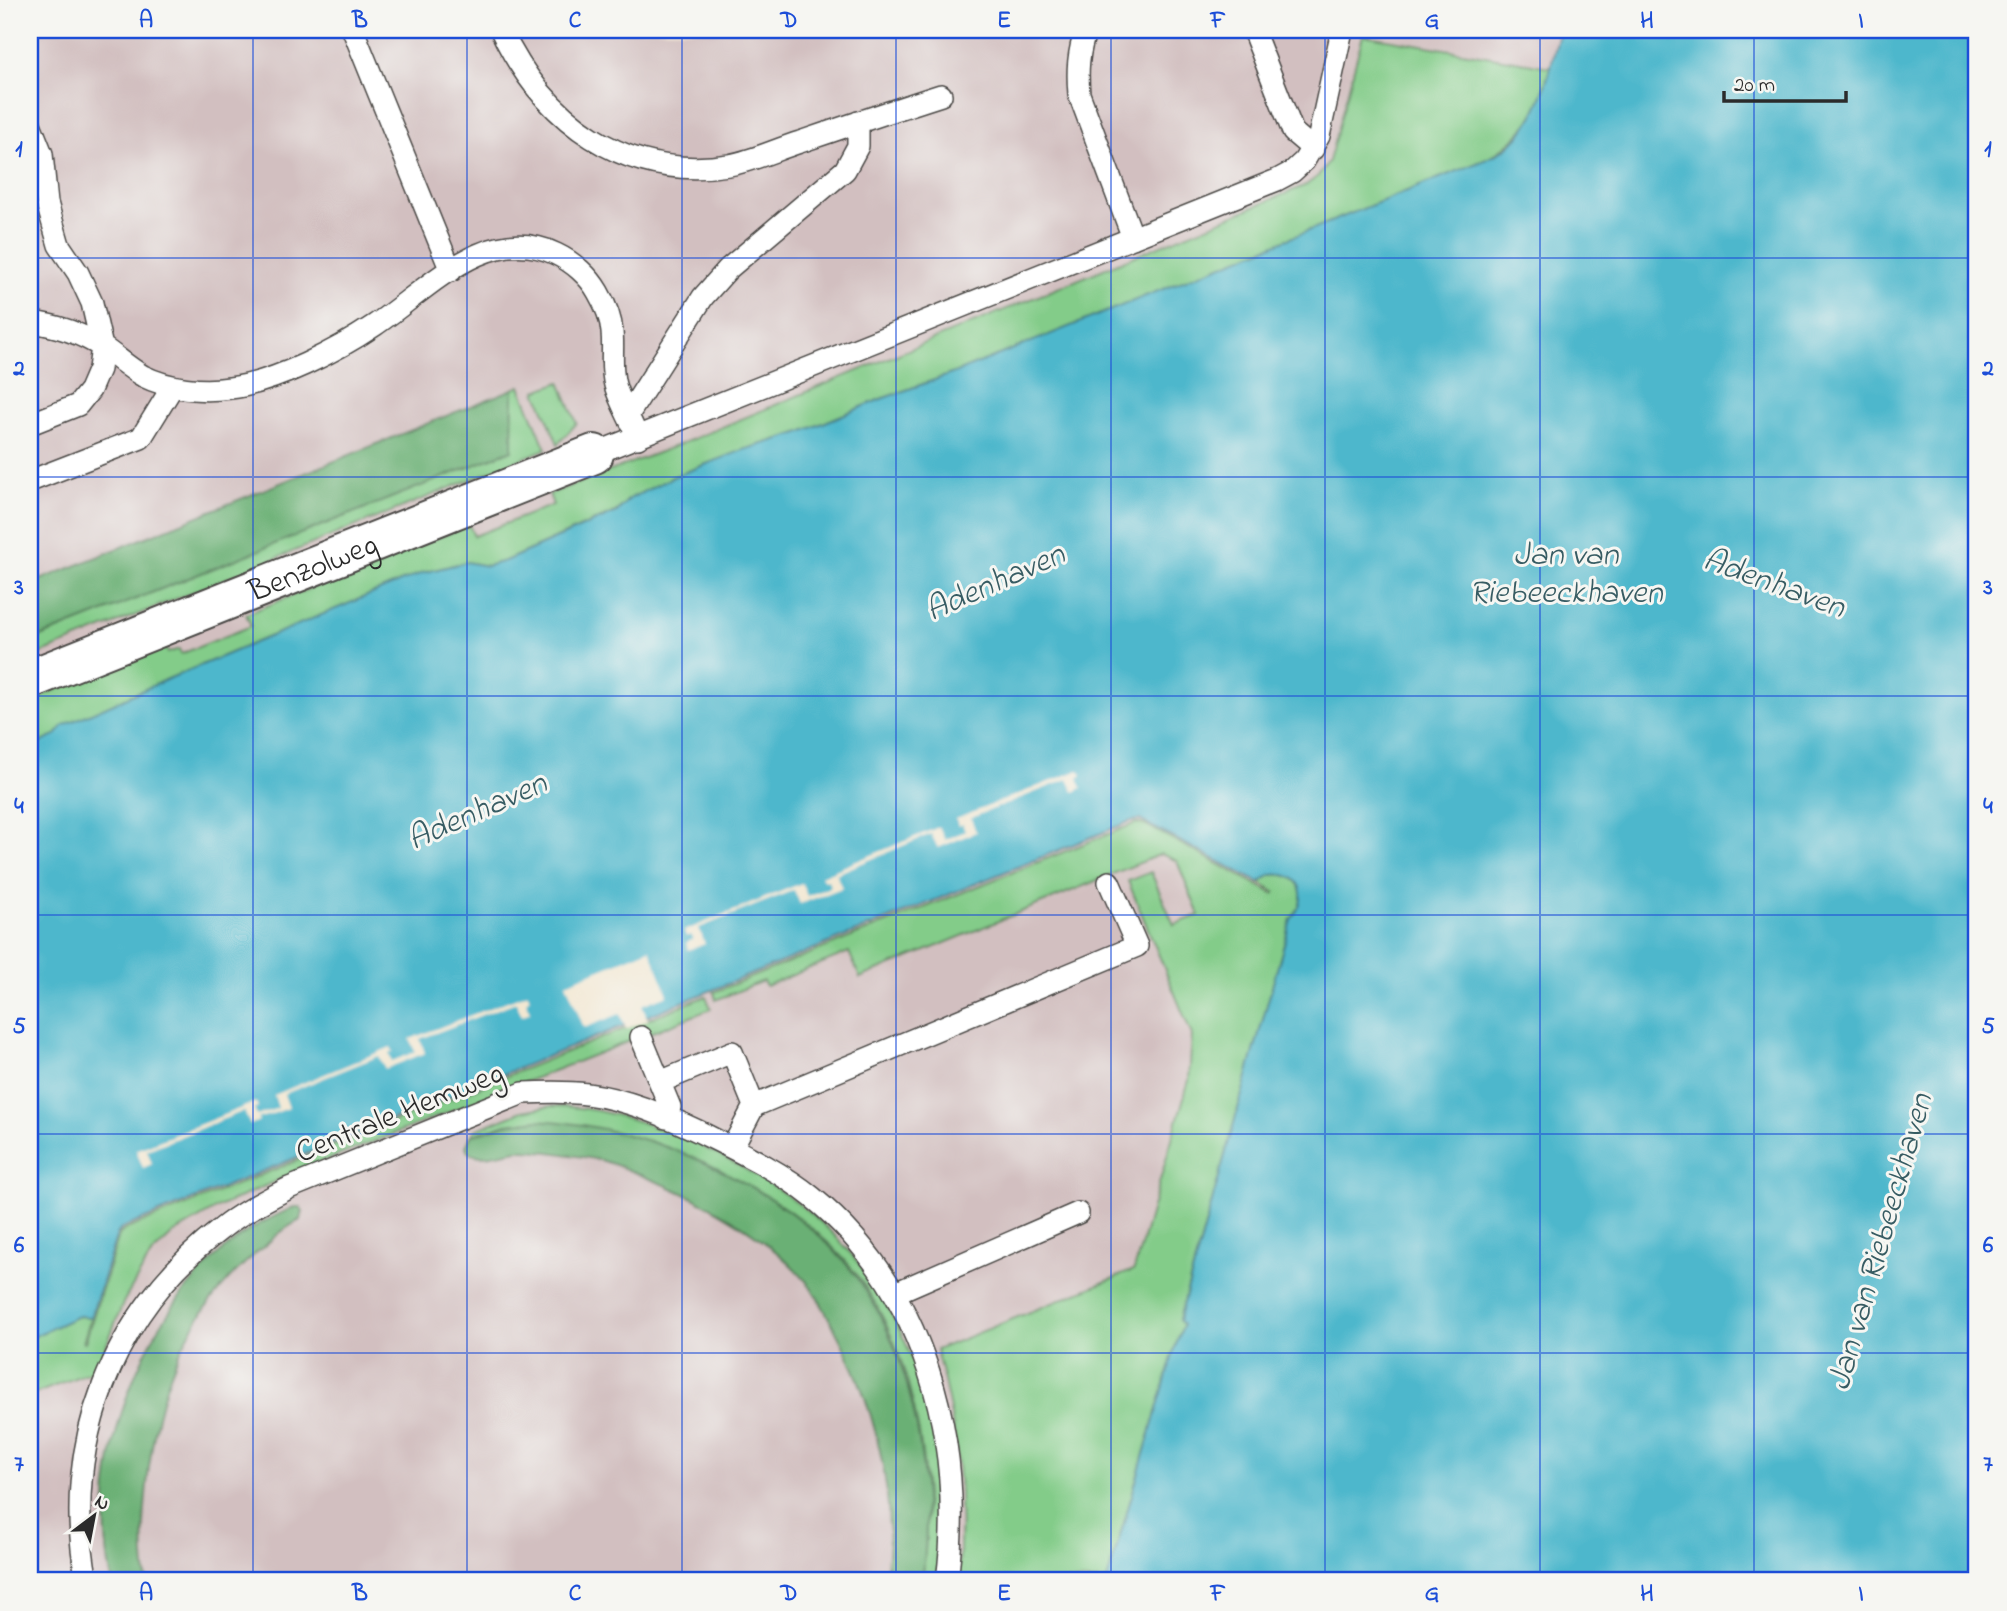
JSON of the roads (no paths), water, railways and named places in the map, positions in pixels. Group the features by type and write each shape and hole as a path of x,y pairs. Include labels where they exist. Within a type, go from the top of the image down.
{"street":[{"name":"Benzolweg","path":"30,679 594,454"}],"lane":[{"path":"352,30 450,271"},
{"path":"501,30 520,67 538,92 560,114 602,145 655,163 683,167 733,164 941,94"},
{"path":"1086,30 1080,46 1077,69 1079,94 1133,238"},
{"path":"1253,30 1293,132 1313,149"},
{"path":"594,454 1278,180 1292,172 1313,149 1319,136 1342,30"},
{"path":"628,415 703,297 728,269 845,170 858,146 858,122"},
{"path":"30,124 42,154 47,203 59,245 78,273 92,303 102,347 99,369 90,390 78,405 30,424"},
{"path":"30,322 79,334 143,376 173,386 208,390 233,388 257,383 318,358 374,326 477,254 510,244 528,245 564,258 583,272 597,290 607,310 612,332 611,360 615,385 638,438"},
{"path":"30,481 141,438 173,386"},
{"path":"732,1148 754,1106 1137,946 1109,881"},
{"path":"642,1037 670,1107 666,1118"},
{"path":"660,1082 732,1052 754,1106"},
{"name":"Centrale Hemweg","path":"87,1581 81,1553 79,1512 81,1471 89,1430 101,1390 117,1352 138,1316 178,1267 221,1228 254,1206 289,1188 523,1093 555,1092 589,1094 687,1125 732,1148 811,1196 860,1245 895,1293 926,1360 942,1425 950,1483 951,1545 947,1581"},
{"path":"895,1293 1078,1213"}],"water":[{"name":"Jan van Riebeeckhaven","path":"1560,30 1977,30 1977,1581 1107,1581 1183,1325 1179,1320 1291,919 1297,911 1301,894 1296,881 1289,877 1270,875 1260,883 1140,820 1131,821 122,1228 117,1234 91,1317 78,1316 30,1338 30,749 57,734 64,725 422,573 466,562 487,566 505,561 617,512 629,499 673,477 743,450 799,433 881,399 954,373 1487,159 1510,145 1530,120 1543,92"}],"water label":[{"name":"Adenhaven","path":"994,580"},
{"name":"Adenhaven","path":"1775,581"},
{"name":"Adenhaven","path":"476,809"}]}
